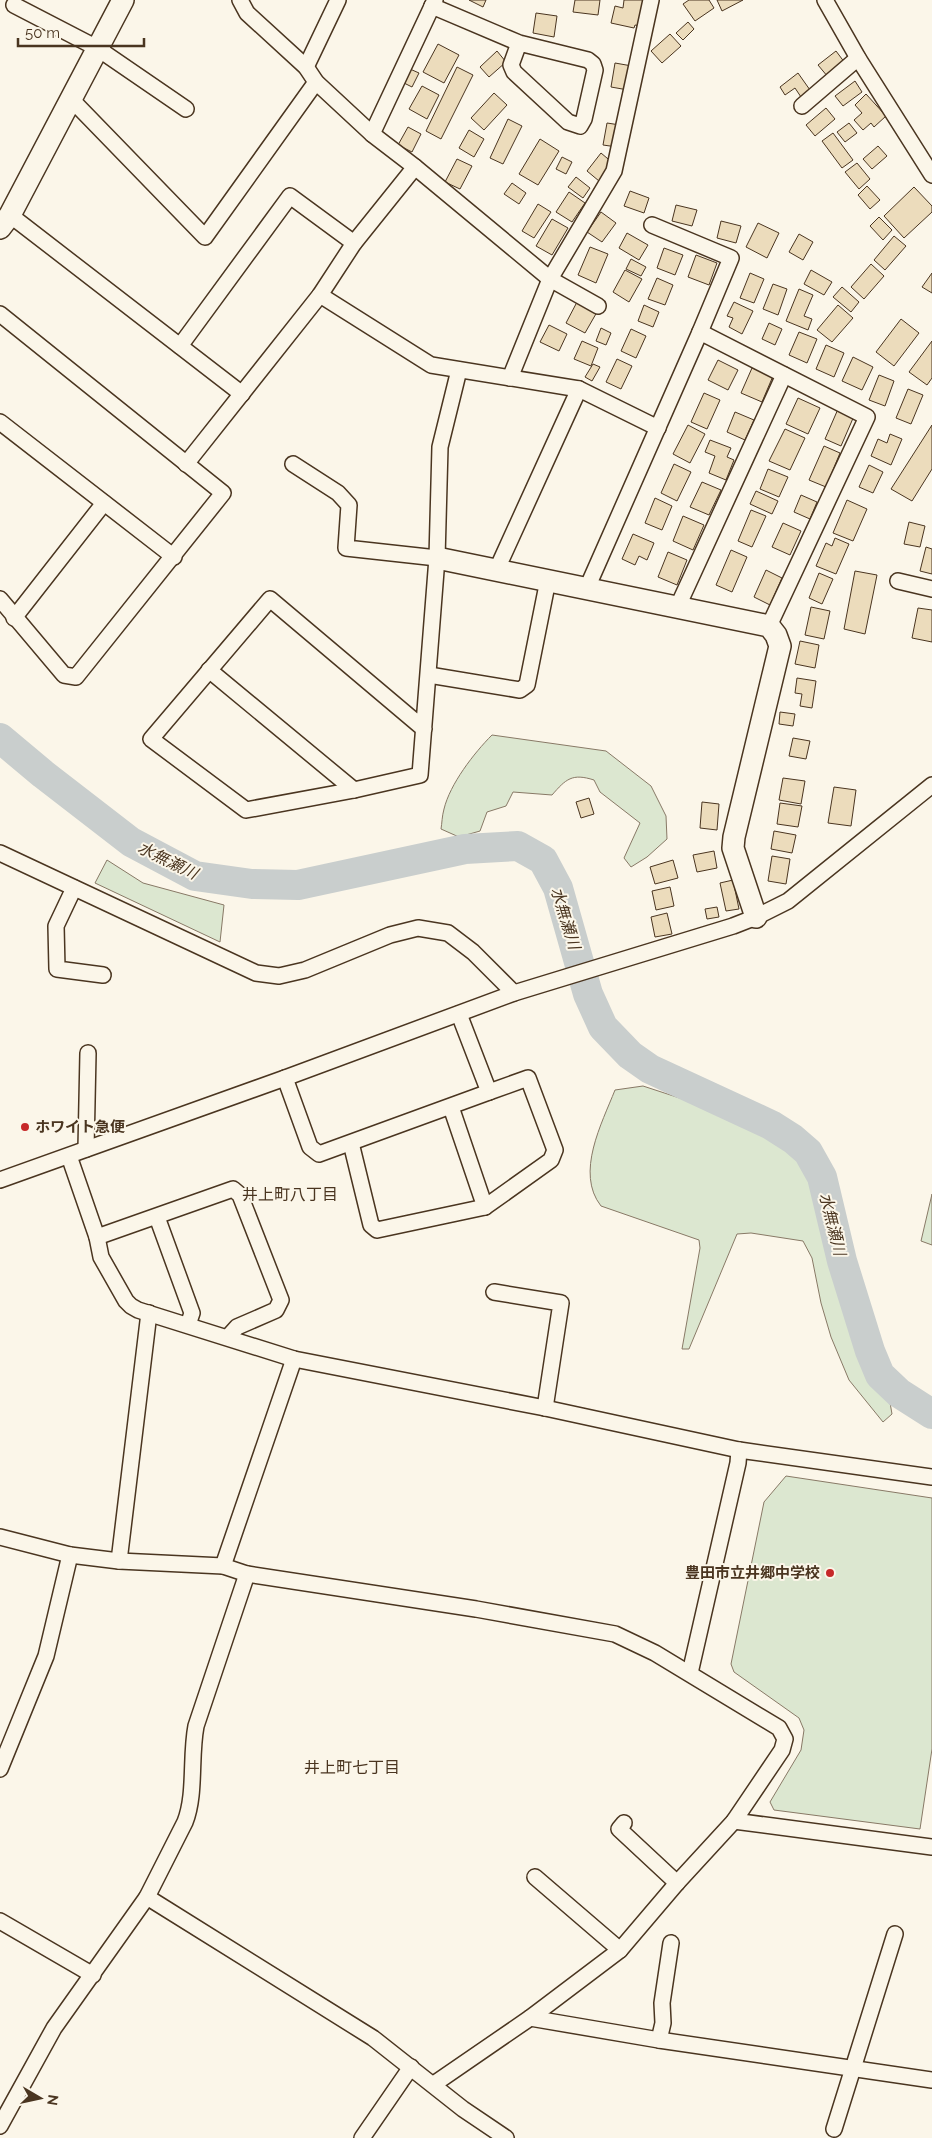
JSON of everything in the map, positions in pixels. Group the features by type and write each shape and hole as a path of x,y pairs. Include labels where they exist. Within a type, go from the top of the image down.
{"street":[{"path":"123,0 5,222 180,346 242,394"},
{"path":"240,0 247,13 306,67 316,82 372,134 550,278 598,306"},
{"path":"306,67 338,0"},
{"path":"510,378 550,278 614,172 651,0"},
{"path":"825,0 858,58 932,175"},
{"path":"372,134 434,3 519,43 588,60 593,64 595,70 584,119 580,126 568,122 514,72 511,65 519,43"},
{"path":"14,5 98,48 186,109"},
{"path":"802,106 858,58"},
{"path":"71,99 205,237 316,82"},
{"path":"186,464 320,295 354,243 415,167"},
{"path":"180,346 290,196 354,243"},
{"path":"587,588 731,258 652,225"},
{"path":"320,295 430,365 579,389 658,428"},
{"path":"0,314 224,493 76,677 64,675 14,618 0,599"},
{"path":"700,332 867,416 769,626"},
{"path":"424,729 270,599 151,739 246,810 354,790 420,775 429,675 437,558 440,447 459,370"},
{"path":"678,606 784,375"},
{"path":"496,569 579,389"},
{"path":"0,422 174,557"},
{"path":"293,464 338,493 349,505 346,548 437,558 769,626 776,635 780,646 734,837 734,848 756,917"},
{"path":"14,618 104,503"},
{"path":"429,675 520,690 527,685 548,580"},
{"path":"898,581 932,589"},
{"path":"208,670 354,790"},
{"path":"0,1180 285,1078 514,993 733,926 756,917 788,900 932,784"},
{"path":"0,853 256,973 279,976 305,970 390,936 418,928 448,933 473,952 514,993"},
{"path":"74,888 56,926 57,969 103,975"},
{"path":"459,1014 489,1092"},
{"path":"86,1149 88,1053"},
{"path":"285,1078 310,1147 319,1154 528,1078 555,1150 551,1160 486,1207 377,1230 370,1225 351,1143"},
{"path":"451,1106 486,1207"},
{"path":"69,1156 97,1237 100,1257 130,1306 294,1359 545,1408 739,1450 932,1477"},
{"path":"97,1237 233,1189 240,1195 281,1300 276,1310 237,1327 228,1337"},
{"path":"156,1217 192,1313 188,1325"},
{"path":"494,1292 561,1303 545,1408"},
{"path":"120,1561 149,1313"},
{"path":"223,1566 294,1359"},
{"path":"690,1673 738,1463 739,1450"},
{"path":"0,1537 70,1556 120,1561 223,1566 247,1574 476,1609 615,1634 640,1644 780,1728 784,1739 782,1750 734,1821 678,1882 620,1950 530,2018 434,2084"},
{"path":"0,1769 46,1656 70,1556"},
{"path":"0,2126 54,2028 147,1897 190,1811 192,1746 196,1726 247,1574"},
{"path":"734,1821 932,1847"},
{"path":"624,1823 619,1829 678,1882"},
{"path":"536,1877 620,1950"},
{"path":"147,1897 373,2038 434,2084 462,2109 506,2138"},
{"path":"0,1921 93,1975"},
{"path":"834,2129 895,1934"},
{"path":"659,2040 663,2023 662,2003 671,1943"},
{"path":"530,2018 659,2040 932,2080"},
{"path":"362,2138 411,2067"}],"green space":[{"path":"492,735 606,751 651,786 666,816 667,839 647,857 631,867 624,858 640,823 600,792 594,780 580,777 566,781 552,795 513,792 506,806 487,812 480,831 459,837 441,829 447,799 457,779 470,760"},
{"path":"107,860 143,883 224,905 220,942 95,883"},
{"path":"643,1086 701,1105 749,1125 797,1149 815,1178 853,1320 865,1355 889,1397 892,1414 883,1422 849,1380 831,1337 821,1303 812,1258 803,1241 751,1233 737,1234 689,1349 682,1349 700,1248 699,1240 601,1206 594,1193 590,1179 593,1148 615,1090"},
{"path":"932,1194 932,1245 921,1241"},
{"name":"豊田市立井郷中学校","path":"786,1476 932,1498 932,1749 920,1829 774,1810 770,1802 801,1750 804,1730 799,1718 734,1672 731,1664 764,1502"}],"building":[{"path":"469,0 486,0 483,7"},
{"path":"575,0 600,0 598,15 573,12"},
{"path":"624,0 646,0 640,26 635,25 634,28 611,23 615,6 623,8"},
{"path":"689,0 709,0 714,8 695,21 683,4"},
{"path":"717,0 743,0 722,11"},
{"path":"536,13 557,16 554,37 533,33"},
{"path":"688,22 694,29 683,40 676,33"},
{"path":"670,34 681,46 662,63 651,51"},
{"path":"438,44 459,55 444,83 423,72"},
{"path":"497,51 506,62 489,77 480,67"},
{"path":"836,51 845,63 828,77 818,65"},
{"path":"615,63 632,66 628,90 611,87"},
{"path":"457,67 473,75 441,139 426,131"},
{"path":"410,69 419,73 412,87 404,83"},
{"path":"798,73 810,90 801,97 795,88 785,95 780,87"},
{"path":"855,81 862,92 843,106 835,96"},
{"path":"422,86 439,95 427,119 409,109"},
{"path":"494,93 507,105 484,130 471,118"},
{"path":"866,94 886,116 874,127 871,123 863,130 854,120 862,113 855,105"},
{"path":"826,108 835,119 815,136 806,125"},
{"path":"508,119 522,126 503,164 490,158"},
{"path":"607,123 620,125 617,147 603,145"},
{"path":"849,123 857,133 845,142 837,132"},
{"path":"408,127 421,134 412,152 398,145"},
{"path":"469,130 484,139 474,157 459,148"},
{"path":"833,133 853,160 842,168 822,141"},
{"path":"540,139 559,151 538,185 519,174"},
{"path":"878,146 887,156 872,169 863,159"},
{"path":"601,153 614,164 599,181 587,171"},
{"path":"562,157 572,162 566,174 556,169"},
{"path":"457,159 472,166 460,189 445,182"},
{"path":"857,163 870,179 859,189 845,172"},
{"path":"576,177 590,188 583,198 568,187"},
{"path":"512,183 526,193 519,204 504,194"},
{"path":"867,186 880,200 870,209 858,195"},
{"path":"914,187 932,206 932,212 904,238 884,216"},
{"path":"630,191 649,198 644,213 624,206"},
{"path":"569,192 585,203 572,222 556,212"},
{"path":"538,204 551,212 534,238 522,231"},
{"path":"676,205 697,210 692,226 672,221"},
{"path":"601,212 616,223 602,242 587,232"},
{"path":"879,217 892,230 883,240 870,226"},
{"path":"552,219 568,228 552,255 536,246"},
{"path":"721,221 741,226 736,243 717,238"},
{"path":"758,223 779,233 767,258 746,247"},
{"path":"627,233 648,245 639,260 619,248"},
{"path":"799,234 813,242 803,260 789,252"},
{"path":"894,236 906,246 885,270 874,260"},
{"path":"590,247 608,254 596,283 578,275"},
{"path":"664,248 683,255 675,275 657,268"},
{"path":"696,255 717,263 709,285 688,277"},
{"path":"631,259 646,267 641,276 626,269"},
{"path":"871,264 884,276 864,299 851,287"},
{"path":"625,270 642,279 629,302 613,292"},
{"path":"811,270 832,282 824,295 804,284"},
{"path":"750,273 764,279 754,303 740,298"},
{"path":"932,273 932,293 922,287"},
{"path":"657,278 673,285 665,305 648,299"},
{"path":"773,284 787,289 778,315 763,309"},
{"path":"842,287 859,302 851,312 833,297"},
{"path":"799,289 813,295 804,316 812,319 808,330 786,321"},
{"path":"577,302 597,312 585,333 566,323"},
{"path":"734,302 753,311 742,334 729,327 733,318 727,316"},
{"path":"644,305 659,312 653,327 638,321"},
{"path":"838,305 853,318 832,342 817,330"},
{"path":"901,319 919,333 894,366 876,352"},
{"path":"769,323 782,329 775,345 762,339"},
{"path":"549,325 567,334 559,351 540,342"},
{"path":"601,328 611,333 606,345 596,341"},
{"path":"631,329 646,336 636,358 621,351"},
{"path":"799,332 817,339 807,363 789,355"},
{"path":"582,341 598,348 591,366 574,359"},
{"path":"932,341 932,378 927,385 909,372"},
{"path":"826,345 844,353 834,377 816,369"},
{"path":"853,357 873,367 862,390 842,381"},
{"path":"617,359 632,366 621,389 606,382"},
{"path":"718,360 738,370 728,390 708,380"},
{"path":"593,364 600,367 592,381 585,377"},
{"path":"752,368 773,376 762,402 741,393"},
{"path":"879,375 894,381 885,406 869,400"},
{"path":"908,389 923,395 911,424 896,418"},
{"path":"704,393 720,400 707,429 691,422"},
{"path":"798,398 820,408 808,434 786,424"},
{"path":"838,409 854,416 841,446 825,439"},
{"path":"735,412 754,420 745,440 727,432"},
{"path":"688,425 705,434 690,463 673,454"},
{"path":"932,425 932,469 912,501 891,489"},
{"path":"785,429 805,438 790,470 769,461"},
{"path":"890,434 902,439 891,465 871,456 878,439 887,443"},
{"path":"710,440 731,448 727,457 734,460 726,480 709,473 715,456 705,452"},
{"path":"824,446 840,453 826,487 809,480"},
{"path":"674,464 691,472 677,501 661,493"},
{"path":"869,465 883,472 873,493 859,487"},
{"path":"768,469 788,477 779,497 760,489"},
{"path":"702,482 721,490 709,515 690,507"},
{"path":"756,491 778,501 772,514 750,504"},
{"path":"801,495 817,502 810,519 794,512"},
{"path":"655,498 672,506 662,530 645,523"},
{"path":"847,500 867,509 853,541 833,533"},
{"path":"751,510 766,516 752,547 738,541"},
{"path":"683,516 704,525 693,550 673,541"},
{"path":"909,522 925,526 920,547 904,544"},
{"path":"783,523 801,531 790,555 772,547"},
{"path":"633,534 654,543 647,560 639,556 635,565 622,559"},
{"path":"835,538 849,544 836,574 816,566 826,543 832,546"},
{"path":"926,547 932,549 932,574 920,571"},
{"path":"731,550 747,557 732,592 716,585"},
{"path":"668,552 687,560 677,585 658,577"},
{"path":"766,570 782,578 770,605 754,597"},
{"path":"855,571 877,575 865,634 844,629"},
{"path":"819,573 833,579 822,604 809,598"},
{"path":"811,607 830,611 824,639 805,635"},
{"path":"918,608 932,610 932,642 912,638"},
{"path":"800,641 819,645 815,668 795,664"},
{"path":"797,678 816,681 812,708 800,706 802,694 795,693"},
{"path":"780,712 795,714 793,726 779,724"},
{"path":"793,738 810,741 806,759 789,756"},
{"path":"783,778 805,781 801,804 779,800"},
{"path":"834,787 856,790 851,826 828,823"},
{"path":"589,798 594,814 581,818 576,802"},
{"path":"702,802 719,804 717,830 700,828"},
{"path":"780,803 802,806 798,827 777,824"},
{"path":"774,831 796,835 792,853 771,849"},
{"path":"714,851 717,868 697,872 693,855"},
{"path":"772,856 790,859 786,884 768,881"},
{"path":"673,860 678,878 655,884 650,867"},
{"path":"733,880 739,909 726,911 720,883"},
{"path":"670,887 674,906 656,910 652,891"},
{"path":"717,907 719,917 707,919 705,909"},
{"path":"667,913 672,934 655,937 651,917"}],"waterway":[{"name":"水無瀬川","path":"0,738 131,842 195,876 252,884 298,885 465,849 518,846 543,860 558,888 588,994 603,1027 630,1055 650,1069 771,1125 793,1139 808,1152 822,1177 842,1261 870,1351 880,1375 899,1393 932,1414"}],"place":[{"name":"ホワイト急便","path":"25,1127"},
{"name":"豊田市立井郷中学校","path":"830,1573"}],"district":[{"name":"井上町八丁目","path":"290,1194"},
{"name":"井上町七丁目","path":"352,1767"}]}
